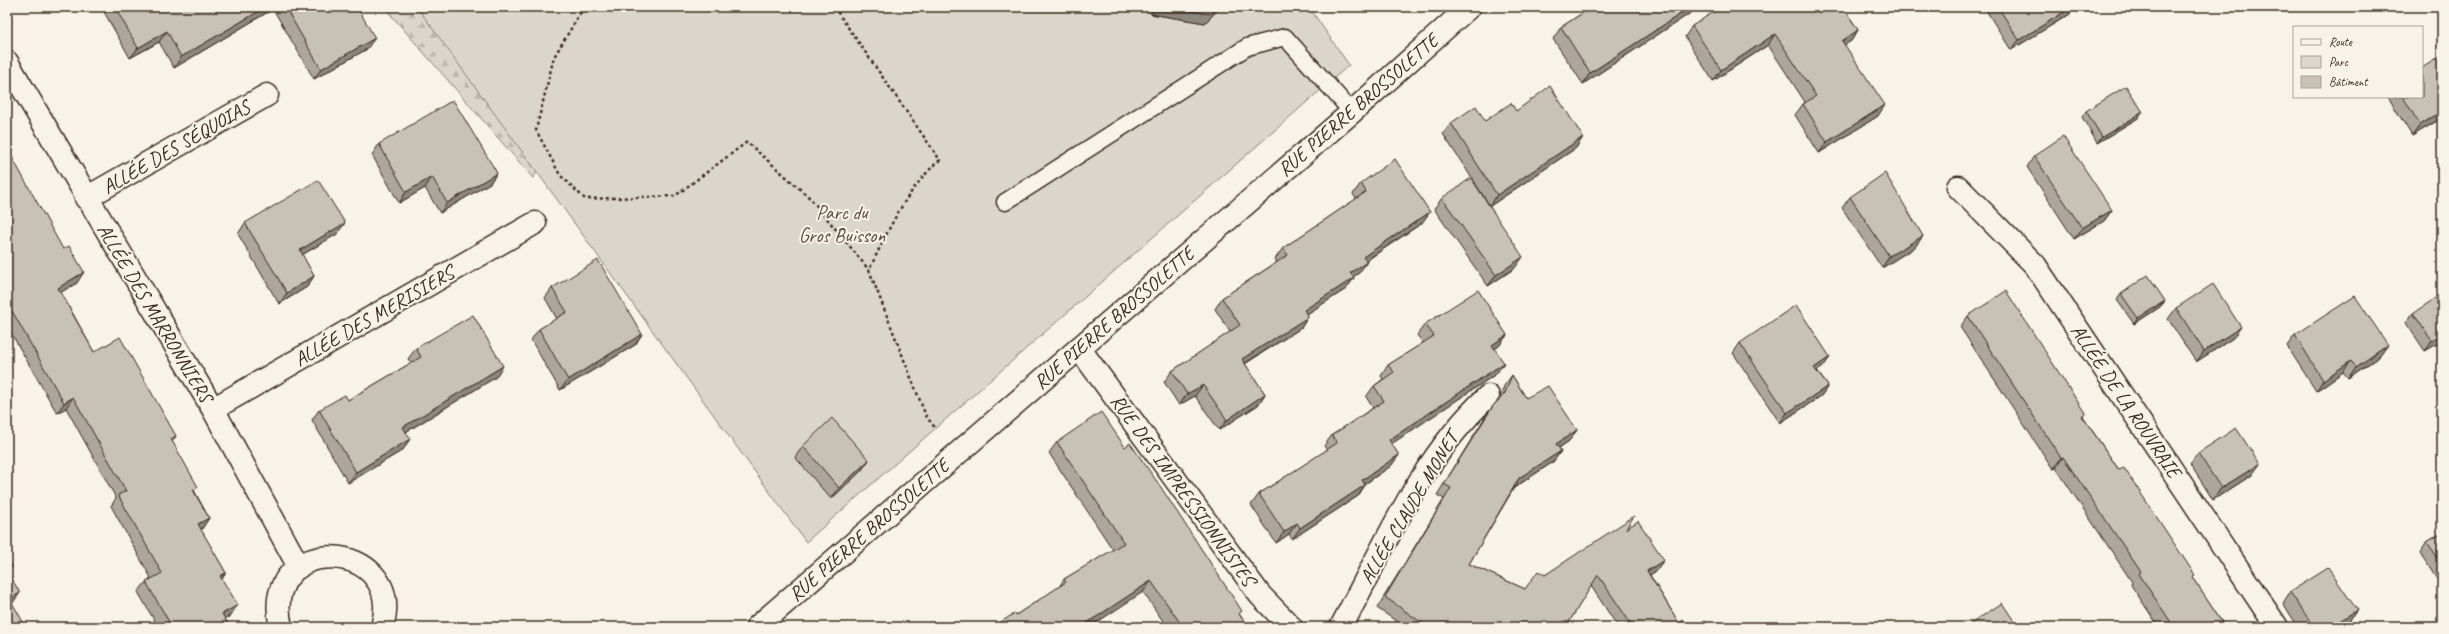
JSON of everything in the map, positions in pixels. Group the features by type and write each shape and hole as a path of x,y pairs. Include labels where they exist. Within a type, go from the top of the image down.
{"street":[{"name":"RUE PIERRE BROSSOLETTE","path":"757,627 1352,112 1469,7"},
{"name":"ALLÉE DES MARRONNIERS","path":"7,62 86,198 214,409 299,567"},
{"name":"ALLÉE DES SÉQUOIAS","path":"86,198 267,95"},
{"name":"ALLÉE DE LA ROUVRAIE","path":"1958,187 2035,265 2277,627"},
{"name":"ALLÉE DES MERISIERS","path":"214,409 535,223"},
{"name":"RUE DES IMPRESSIONNISTES","path":"1080,348 1260,595 1291,627"},
{"name":"ALLÉE CLAUDE MONET","path":"1341,627 1404,509 1440,448 1463,419 1488,396"},
{"path":"281,627 278,614 279,596 286,579 299,567 315,558 332,556 350,559 366,568 378,581 384,597 386,615 382,627"}],"lane":[{"path":"1005,202 1246,47 1285,37 1352,112"}],"path":[{"path":"584,7 554,57 536,130 560,175 585,199 675,196 747,142 811,199 869,270 926,416 957,454"},
{"path":"834,7 940,160 925,173 894,218 869,270"}],"green space":[{"path":"384,7 506,7 580,112 533,178"},
{"name":"Parc du Gros Buisson","path":"417,7 1309,7 1349,65 806,542"}],"building":[{"path":"115,7 266,7 181,57 167,31 138,48"},
{"path":"285,7 357,7 375,38 321,69"},
{"path":"1165,7 1218,7 1211,14"},
{"path":"1592,7 1691,7 1590,73 1561,27"},
{"path":"1721,7 1843,7 1858,30 1842,41 1885,105 1827,142 1803,104 1816,96 1775,34 1721,70 1692,26"},
{"path":"1998,7 2072,7 2019,40"},
{"path":"2441,56 2442,57 2442,111 2420,125 2404,98 2423,98 2423,67"},
{"path":"1550,86 1583,137 1497,195 1451,123 1476,106 1485,121 1511,103 1516,111"},
{"path":"2126,86 2143,112 2102,137 2086,111"},
{"path":"453,100 497,173 447,203 432,177 406,192 379,144"},
{"path":"2063,136 2112,210 2082,228 2034,156"},
{"path":"7,138 12,148 8,150 63,249 69,246 84,272 58,288 94,352 120,337 176,436 171,439 198,487 193,490 209,518 198,524 226,573 220,576 238,605 222,614 230,627 172,627 146,582 162,573 118,495 126,491 73,397 64,403 7,302"},
{"path":"1395,159 1430,212 1363,257 1367,262 1350,273 1354,278 1304,310 1308,317 1242,359 1265,394 1227,420 1203,385 1187,394 1172,371 1240,325 1222,298 1288,255 1283,248 1366,192 1361,183"},
{"path":"1885,173 1923,236 1889,256 1850,197"},
{"path":"1471,178 1523,257 1496,275 1442,198"},
{"path":"318,180 345,223 300,250 314,276 287,293 245,223"},
{"path":"598,260 642,334 568,380 539,329 567,312 552,288"},
{"path":"2148,275 2165,301 2138,318 2121,294"},
{"path":"2213,284 2241,327 2204,351 2176,308"},
{"path":"1478,290 1507,335 1492,345 1504,363 1389,440 1399,455 1362,480 1365,485 1300,528 1297,523 1284,532 1259,494 1337,443 1332,435 1384,401 1374,386 1394,372 1388,365 1434,336 1425,324"},
{"path":"2006,291 2085,413 2082,416 2119,470 2124,468 2195,575 2192,577 2225,627 2174,627 2139,574 2141,572 2063,457 2061,458 1968,316"},
{"path":"2442,294 2442,335 2432,341 2413,313"},
{"path":"2355,296 2388,345 2356,367 2351,361 2323,380 2295,335"},
{"path":"1796,305 1830,357 1814,368 1828,386 1787,413 1740,343"},
{"path":"473,315 503,366 403,427 410,439 356,472 319,410 345,395 348,400 421,357 416,348"},
{"path":"1512,375 1526,398 1548,386 1577,430 1556,444 1561,451 1519,478 1469,564 1525,589 1538,571 1545,575 1634,516 1626,529 1638,521 1664,560 1647,571 1679,623 1683,620 1687,627 1633,627 1598,575 1566,627 1428,627 1385,597 1451,488 1444,484 1493,406 1505,393"},
{"path":"1101,412 1125,447 1130,443 1160,486 1242,611 1239,614 1248,627 1183,627 1151,581 1081,627 993,627 1015,613 1016,615 1066,582 1064,579 1124,543 1057,442"},
{"path":"832,418 869,460 839,488 803,446"},
{"path":"2236,428 2260,464 2221,488 2198,453"},
{"path":"2442,533 2442,564 2427,542"},
{"path":"7,558 12,567 7,571"},
{"path":"2328,568 2357,610 2330,627 2314,627 2290,592"},
{"path":"7,571 20,593 10,599 26,627 7,627"},
{"path":"2002,603 2018,627 1966,627"},
{"path":"1705,620 1709,627 1694,627"}]}
